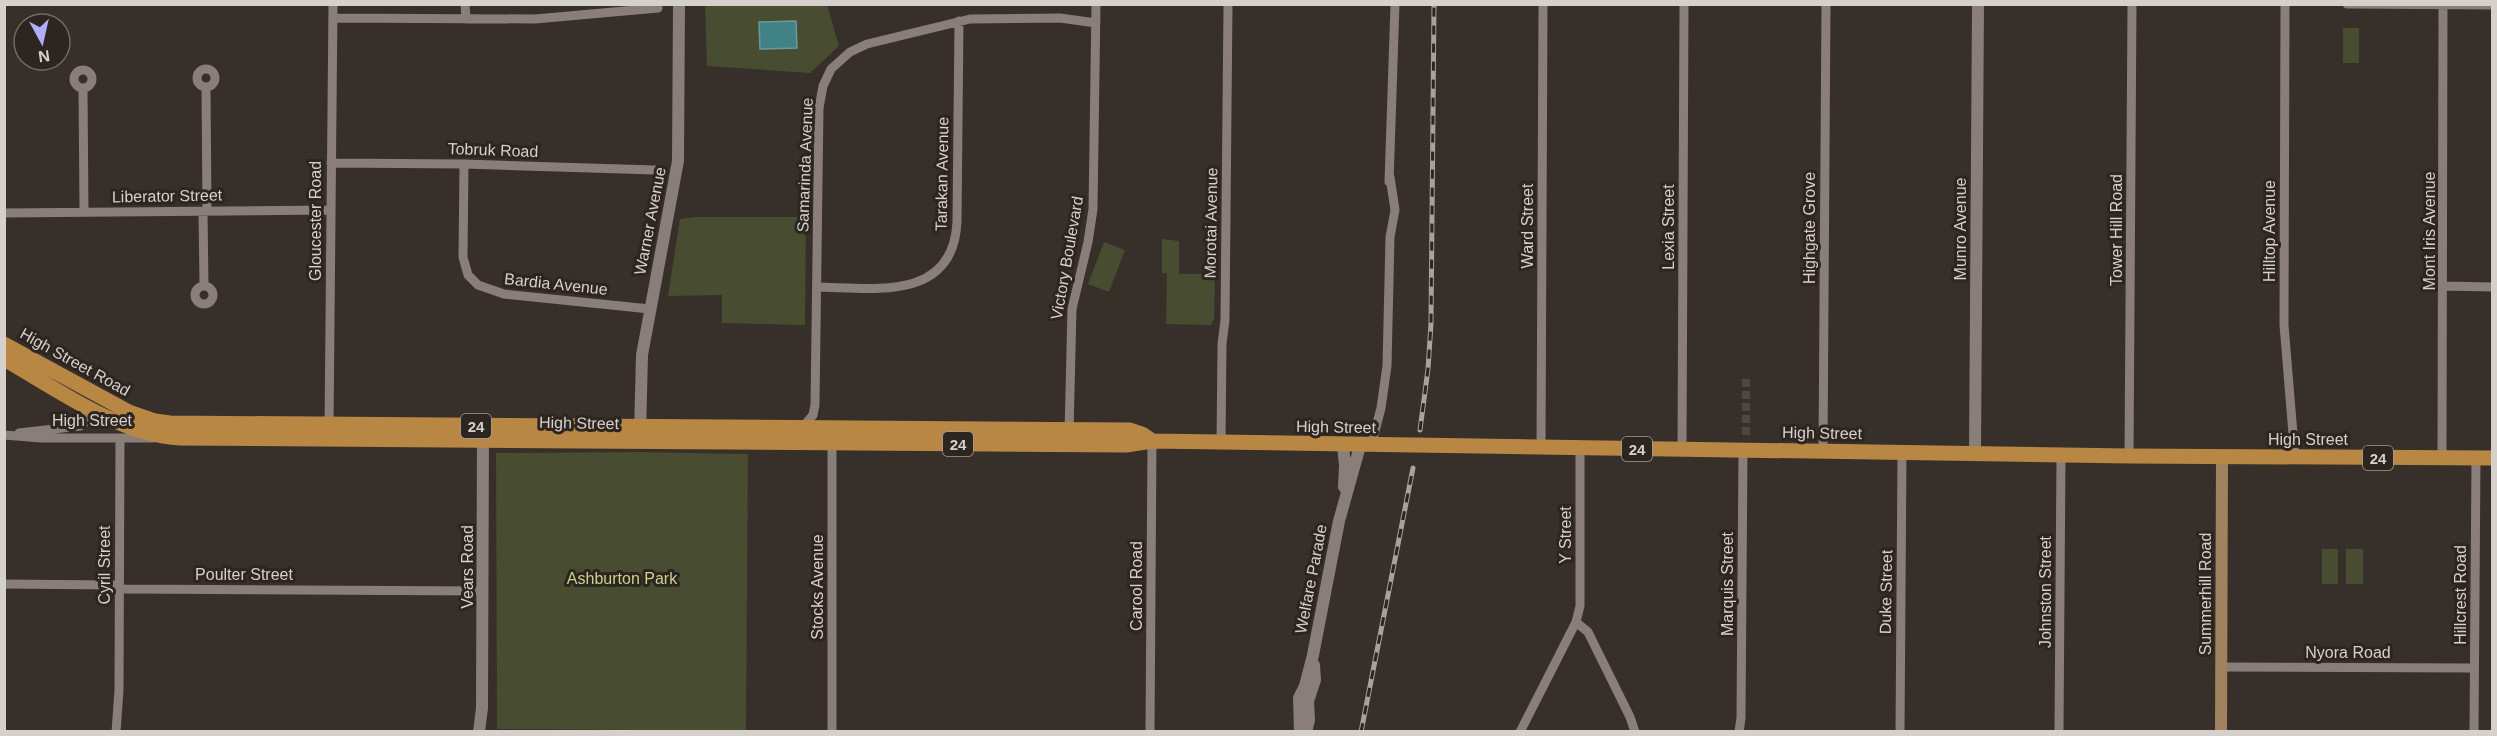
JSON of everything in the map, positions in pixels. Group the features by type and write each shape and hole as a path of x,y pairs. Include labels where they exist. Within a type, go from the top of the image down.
{"main road":[{"name":"High Street Road","path":"4,344 129,412"},
{"name":"High Street Road","path":"4,359 131,429 170,437"},
{"name":"High Street","path":"129,412 155,422 329,432"},
{"name":"High Street","path":"640,434 802,428 1069,437"},
{"name":"High Street","path":"170,437 329,432 640,434 832,443 1069,437 1130,430 1152,441 1343,446 2295,458 2493,458"},
{"name":"Summerhill Road","path":"2221,732 2222,457"}],"street":[{"name":"Gloucester Road","path":"329,432 333,4"},
{"path":"465,4 466,19"},
{"name":"Warner Avenue","path":"640,434 641,367 678,161 679,4"},
{"name":"Morotai Avenue","path":"1221,442 1222,344 1225,321 1228,4"},
{"path":"1372,446 1382,408 1388,356 1390,237 1395,210 1390,177 1395,4"},
{"name":"Ward Street","path":"1541,448 1543,4"},
{"name":"Lexia Street","path":"1682,450 1684,4"},
{"name":"Highgate Grove","path":"1823,451 1826,4"},
{"name":"Munro Avenue","path":"1975,454 1978,4"},
{"name":"Tower Hill Road","path":"2129,456 2132,4"},
{"name":"Hilltop Avenue","path":"2285,4 2284,325 2295,458"},
{"path":"2348,4 2493,4"},
{"name":"Mont Iris Avenue","path":"2442,458 2444,5"},
{"path":"333,18 548,19 658,8"},
{"name":"Samarinda Avenue","path":"802,428 813,415 815,405 819,108 826,78 842,57 858,47 959,21 976,18 1060,18 1096,14"},
{"name":"Victory Boulevard","path":"1069,437 1070,322 1076,285 1089,237 1094,202 1096,14"},
{"name":"Tarakan Avenue","path":"817,287 887,289 906,287 936,272 952,249 957,222 959,21"},
{"path":"204,285 206,87"},
{"path":"84,89 84,212"},
{"name":"Tobruk Road","path":"330,163 464,164 655,170"},
{"name":"Bardia Avenue","path":"464,164 464,262 468,275 478,285 504,294 650,309"},
{"name":"Liberator Street","path":"4,213 330,210"},
{"path":"2444,286 2493,287"},
{"name":"High Street","path":"4,435 80,426 87,421 88,406"},
{"name":"Vears Road","path":"479,732 482,708 483,433"},
{"name":"High Street","path":"4,435 120,439 170,437"},
{"name":"Cyril Street","path":"116,732 120,439"},
{"name":"Carool Road","path":"1150,732 1152,441"},
{"name":"Stocks Avenue","path":"832,443 832,732"},
{"name":"Welfare Parade","path":"1300,732 1304,699 1316,680 1313,655 1342,510 1345,465 1343,446"},
{"name":"Welfare Parade","path":"1342,510 1372,446"},
{"name":"Y Street","path":"1520,732 1576,622 1580,606 1580,448"},
{"name":"Marquis Street","path":"1739,732 1741,718 1743,450"},
{"name":"Duke Street","path":"1900,732 1902,453"},
{"name":"Johnston Street","path":"2059,731 2061,455"},
{"name":"Hillcrest Road","path":"2474,732 2476,458"},
{"name":"Poulter Street","path":"4,584 124,589 483,591"},
{"path":"1576,622 1588,632 1630,717 1640,732"},
{"name":"Nyora Road","path":"2221,667 2474,668"},
{"name":"Cyril Street","path":"118,690 122,732"},
{"name":"Welfare Parade","path":"1304,699 1309,720 1306,732"},
{"name":"Vears Road","path":"482,708 486,732"},
{"path":"1630,717 1635,732"},
{"name":"Marquis Street","path":"1741,718 1744,732"},
{"name":"Y Street","path":"1515,732 1524,721"}],"green space":[{"path":"705,5 827,5 839,46 810,73 707,66"},
{"path":"2343,28 2359,28 2359,63 2343,63"},
{"path":"806,217 805,325 722,323 722,295 668,296 680,219"},
{"path":"1162,239 1179,241 1179,274 1215,274 1214,319 1211,325 1166,324 1167,273 1162,273"},
{"path":"1104,242 1125,250 1109,292 1088,284"},
{"name":"Ashburton Park","path":"496,453 748,454 746,731 497,729"},
{"path":"2322,549 2338,549 2338,584 2322,584"},
{"path":"2346,549 2363,549 2363,584 2346,584"}],"water":[{"path":"796,21 797,48 760,49 759,22"}],"tunnel":[{"path":"1746,378 1746,435"}],"railway":[{"path":"1420,430 1431,324 1434,4"},
{"path":"1361,732 1413,468"}]}
